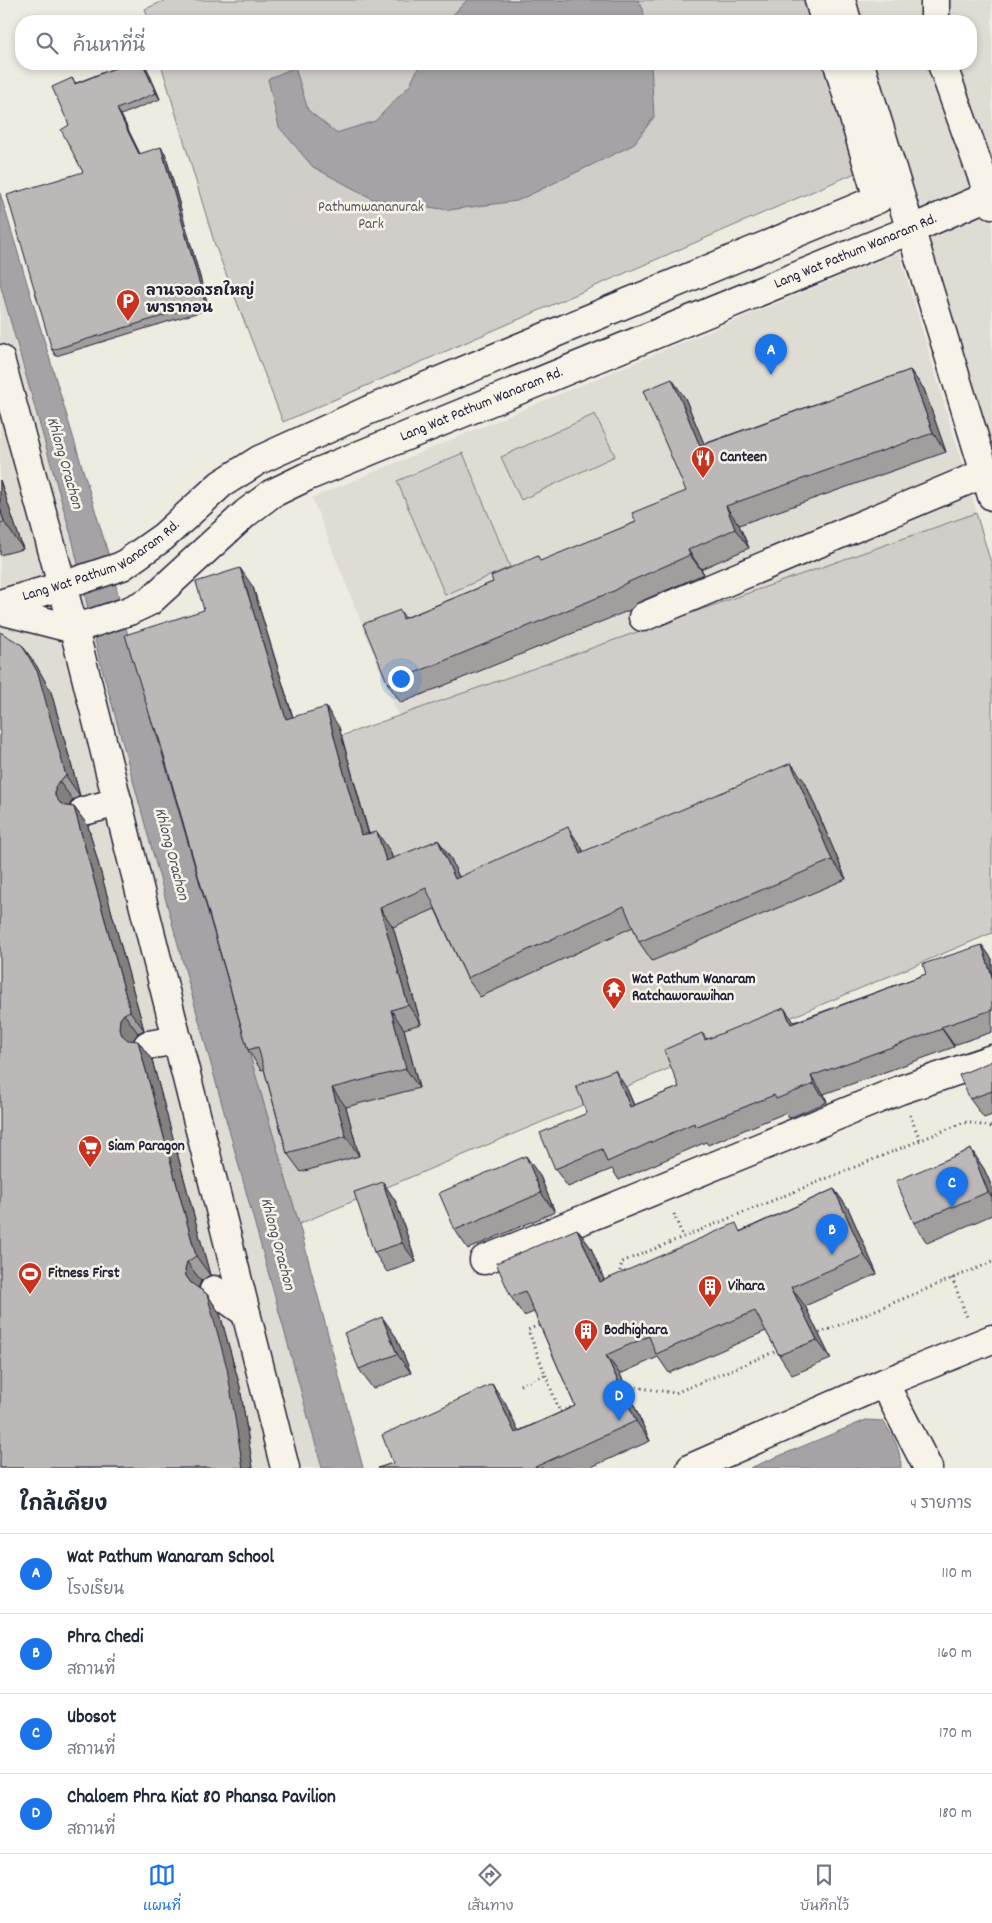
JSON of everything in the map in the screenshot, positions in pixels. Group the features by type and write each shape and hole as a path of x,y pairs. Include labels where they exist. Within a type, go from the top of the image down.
{"lane":[{"path":"819,0 824,15"},
{"path":"840,0 845,15"},
{"path":"935,15 936,0"},
{"name":"Lang Wat Pathum Wanaram Rd.","path":"0,604 117,568 163,537 221,484 260,460 290,445 369,410 878,199 840,70"},
{"path":"643,617 988,484 862,70"},
{"path":"944,70 990,200"},
{"name":"Lang Wat Pathum Wanaram Rd.","path":"0,610 82,626 129,611 150,601 246,513 271,494 306,477 910,230 990,200"},
{"path":"0,359 82,626 118,802 285,1468"},
{"path":"84,811 118,802"},
{"path":"148,1045 178,1040"},
{"path":"484,1260 900,1090 992,1059"},
{"path":"214,1290 246,1313"},
{"path":"691,1468 884,1383 992,1339"},
{"path":"884,1383 928,1468"}],"path":[{"path":"618,1280 622,1262 701,1229 965,1122 992,1127"},
{"path":"814,1335 992,1262"},
{"path":"952,1278 969,1322"},
{"path":"546,1322 528,1330 560,1412 577,1405"},
{"path":"620,1389 628,1386 675,1393 786,1347"},
{"path":"520,1385 545,1375"}],"shaded area":[{"path":"833,0 992,0 992,510 855,70 977,70 977,15 838,15"},
{"path":"899,252 980,524 408,741 312,498"},
{"name":"Siam Paragon","path":"0,284 73,542 99,657 322,1468 0,1468"}],"green space":[{"path":"166,0 809,0 814,15 147,15 145,9"},
{"name":"Pathumwananurak Park","path":"163,70 831,70 862,170 283,422 215,245"},
{"path":"595,414 615,456 521,500 501,457"},
{"path":"463,453 510,567 445,595 397,481"},
{"path":"976,513 992,566 992,933 299,1224 173,795"}],"water":[{"path":"467,0 638,0 644,15 453,15"},
{"path":"288,70 296,70 308,110 336,133 375,121 410,85 417,70 651,70 654,117 633,145 517,201 449,210 373,199 313,167 279,127 268,79"},
{"name":"Khlong Orachon","path":"0,193 108,553 130,644 299,1224 363,1468 322,1468 99,657 73,542 0,284"},
{"path":"866,1420 883,1421 896,1443 900,1455 901,1468 750,1468"}],"building":[{"path":"110,70 146,70 156,93 117,109 139,154 161,147 205,303 52,350 7,195 83,172 61,130 69,125 52,87 72,78 75,84"},
{"path":"910,370 933,433 726,506 735,529 688,550 690,555 624,584 616,590 388,684 363,624 400,610 403,619 493,582 491,576 538,556 540,561 636,522 632,513 686,491 643,391 672,379 700,446"},
{"path":"0,508 4,522 0,523"},
{"path":"240,568 286,719 326,707 361,835 377,832 386,861 438,840 455,879 568,827 580,853 791,763 832,860 639,942 624,906 467,978 426,888 380,908 408,1005 391,1010 406,1069 332,1088 346,1136 287,1153 258,1047 248,1050 156,728 154,729 125,635 204,610 196,582"},
{"name":"Siam Paragon","path":"0,632 22,645 38,673 66,776 55,787 55,796 60,803 74,807 130,1011 120,1019 119,1028 122,1035 128,1040 138,1041 196,1256 187,1262 186,1276 191,1283 207,1294 227,1368 243,1468 0,1468"},
{"path":"982,945 992,977 992,1010 941,1027 942,1029 811,1076 814,1084 776,1099 774,1095 695,1127 694,1123 607,1162 602,1149 555,1169 540,1133 587,1113 576,1086 615,1070 630,1107 679,1087 664,1050 702,1033 705,1040 784,1008 791,1024 926,974 923,964"},
{"path":"992,1061 992,1091 970,1099 959,1075"},
{"path":"971,1149 988,1192 914,1223 896,1181"},
{"path":"526,1156 541,1193 455,1230 439,1193"},
{"path":"383,1182 402,1243 374,1252 354,1192"},
{"path":"834,1189 864,1255 791,1287 817,1340 779,1355 755,1311 656,1354 649,1336 606,1355 636,1421 533,1468 378,1468 393,1463 382,1435 492,1384 515,1433 575,1406 525,1291 511,1297 496,1263 577,1229 600,1282 736,1223 740,1232"},
{"path":"382,1317 397,1354 359,1369 344,1333"}],"place":[{"name":"ลานจอดรถใหญ่ พารากอน","path":"128,322"},
{"name":"Wat Pathum Wanaram School","path":"771,375"},
{"name":"Canteen","path":"703,479"},
{"name":"Wat Pathum Wanaram Ratchaworawihan","path":"614,1010"},
{"name":"Siam Paragon","path":"90,1168"},
{"name":"Ubosot","path":"952,1208"},
{"name":"Phra Chedi","path":"832,1255"},
{"name":"Fitness First","path":"30,1295"},
{"name":"Vihara","path":"710,1308"},
{"name":"Bodhighara","path":"586,1352"},
{"name":"Chaloem Phra Kiat 80 Phansa Pavilion","path":"619,1421"}]}
